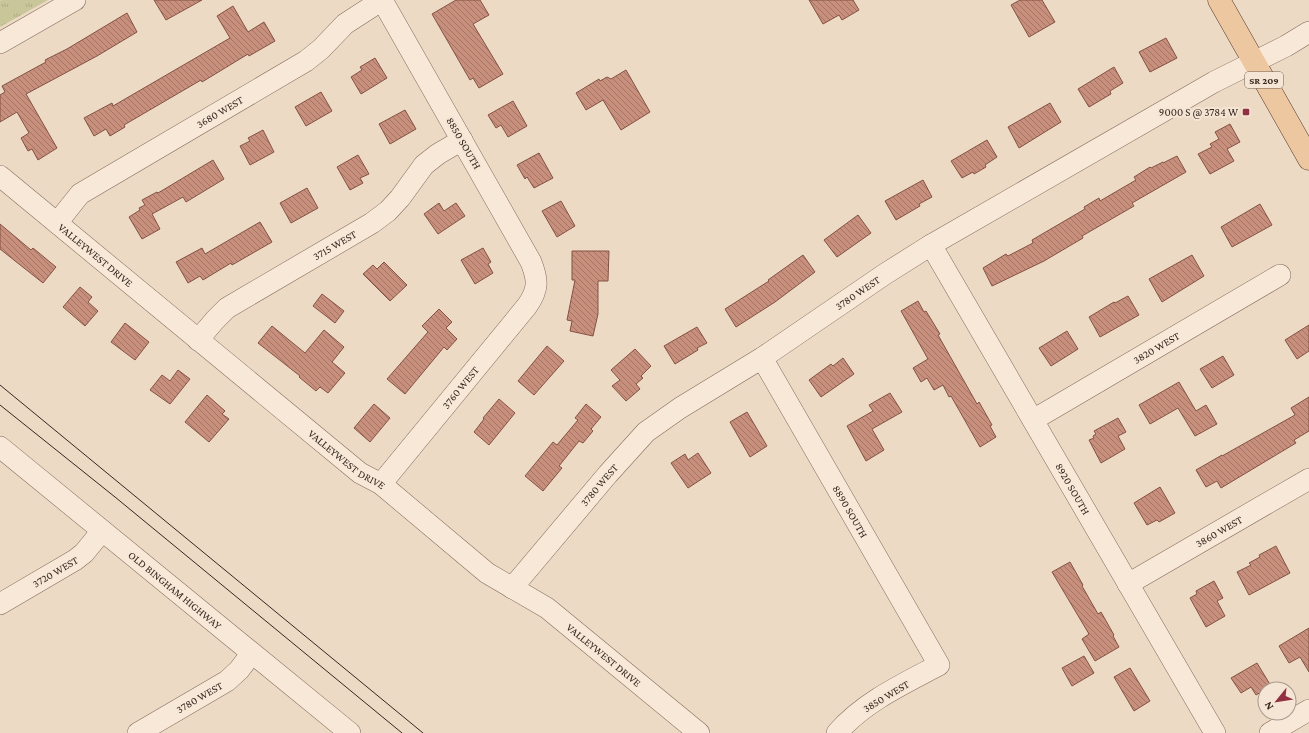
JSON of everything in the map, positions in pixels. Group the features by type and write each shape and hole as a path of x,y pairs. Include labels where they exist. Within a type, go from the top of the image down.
{"main road":[{"name":"SR 209","path":"1219,0 1309,159"}],"street":[{"path":"0,43 75,0"},
{"name":"8850 SOUTH","path":"382,0 531,262 537,280 536,289"},
{"name":"3680 WEST","path":"57,223 80,194 306,61 321,50 345,24 382,0"},
{"name":"3780 WEST","path":"512,588 608,474 646,432 680,408 762,358 885,274 931,245 1214,82 1286,46 1309,32"},
{"name":"3715 WEST","path":"198,340 227,308 372,223 388,211 400,198 424,165 438,154 462,140"},
{"name":"VALLEYWEST DRIVE","path":"0,176 360,473 381,484 487,573 547,608 700,733"},
{"name":"8920 SOUTH","path":"931,245 1215,733"},
{"name":"3820 WEST","path":"1033,420 1280,276"},
{"name":"3760 WEST","path":"381,484 527,306 536,289"},
{"name":"8890 SOUTH","path":"762,358 939,665"},
{"name":"OLD BINGHAM HIGHWAY","path":"0,447 350,733"},
{"name":"3860 WEST","path":"1128,584 1309,479"},
{"name":"3720 WEST","path":"0,604 75,560 84,553 102,531"},
{"name":"3780 WEST","path":"138,733 228,681 252,653"},
{"name":"3850 WEST","path":"837,733 851,718 869,704 939,665"},
{"path":"1270,733 1309,710"}],"green space":[{"path":"1,0 48,0 0,27"}],"building":[{"path":"154,0 202,0 166,20"},
{"path":"456,0 480,0 489,15 473,24 503,74 479,88 473,78 470,80 432,14"},
{"path":"809,0 853,0 859,10 842,20 839,15 823,24"},
{"path":"1020,0 1042,0 1055,22 1029,37 1011,5"},
{"path":"233,6 248,32 264,22 275,41 249,56 248,54 202,82 201,80 124,125 125,127 110,136 106,129 94,136 84,118 112,103 113,106 230,38 217,16"},
{"path":"127,13 137,32 97,56 26,94 57,148 38,160 32,149 28,151 21,138 29,133 17,112 0,122 0,95 5,92 2,86 46,62 45,60 67,49"},
{"path":"1166,38 1177,58 1150,72 1139,52"},
{"path":"375,58 387,78 361,94 351,77 362,70 360,67"},
{"path":"1114,67 1123,83 1110,91 1111,94 1089,107 1078,89"},
{"path":"626,70 650,112 621,130 603,100 586,110 576,93 599,79 600,81 607,77 611,79"},
{"path":"321,92 332,111 306,126 295,107"},
{"path":"513,101 527,126 508,137 501,125 496,128 488,115"},
{"path":"1050,103 1061,122 1019,148 1008,127"},
{"path":"405,110 416,129 390,144 379,124"},
{"path":"1230,124 1240,142 1227,149 1234,161 1210,174 1198,154 1212,147 1210,144 1219,139 1215,132"},
{"path":"263,130 274,152 250,165 240,146 250,141 248,138"},
{"path":"987,140 997,157 985,165 986,167 974,174 973,172 962,178 951,161"},
{"path":"539,153 553,178 534,188 527,177 525,179 517,165"},
{"path":"358,155 369,174 360,178 363,183 350,190 337,167"},
{"path":"1177,156 1186,172 1132,203 1134,206 1082,236 1083,238 1044,261 992,286 983,268 1006,254 1008,256 1033,243 1032,240 1085,209 1084,207 1099,198 1100,201 1136,180 1134,177 1150,167 1151,168"},
{"path":"213,160 224,179 186,202 183,197 152,214 160,229 142,239 129,217 145,205 142,200 157,192 158,193"},
{"path":"923,180 932,197 896,220 885,201"},
{"path":"307,188 318,208 291,223 280,203"},
{"path":"561,201 575,226 557,237 542,211"},
{"path":"439,203 444,211 456,203 465,216 438,234 424,214"},
{"path":"1260,204 1272,225 1232,247 1221,227"},
{"path":"858,215 871,233 837,257 824,240"},
{"path":"260,222 272,242 232,265 231,263 203,280 200,276 188,283 176,262 202,248 205,254"},
{"path":"0,224 31,250 33,248 56,267 43,283 0,249"},
{"path":"483,248 491,262 488,264 493,273 475,284 461,260"},
{"path":"572,251 609,251 608,281 598,281 598,314 593,336 570,331 572,321 567,320 575,280 572,280"},
{"path":"803,255 815,272 775,302 736,327 725,309 769,281 768,280"},
{"path":"1192,255 1204,276 1162,302 1149,279"},
{"path":"384,262 407,285 390,301 363,274 373,265 377,269"},
{"path":"80,287 92,297 88,302 98,311 85,326 63,307"},
{"path":"322,294 344,311 335,323 313,306"},
{"path":"1128,296 1139,315 1100,337 1089,317 1114,302 1115,303"},
{"path":"918,301 940,334 938,335 977,404 979,402 992,425 990,426 996,437 980,447 951,396 949,397 943,385 934,390 927,378 921,382 913,368 928,359 901,311"},
{"path":"439,309 452,322 446,328 457,339 447,350 444,347 405,394 387,379 428,332 422,326"},
{"path":"125,323 149,342 135,360 111,342"},
{"path":"1309,325 1309,351 1297,359 1285,340"},
{"path":"272,326 305,353 324,330 344,347 332,362 345,373 328,393 320,387 316,391 299,377 300,376 258,343"},
{"path":"697,327 707,343 697,348 698,350 675,364 664,346"},
{"path":"1067,331 1078,349 1051,366 1039,348"},
{"path":"547,346 564,361 534,395 518,381"},
{"path":"635,349 651,366 641,376 643,378 636,384 640,389 626,401 612,386 620,380 611,370"},
{"path":"1223,356 1234,375 1212,388 1200,369"},
{"path":"843,358 854,374 821,397 809,380 831,364 833,366"},
{"path":"178,370 190,379 170,404 150,390 162,375 170,381"},
{"path":"1179,382 1196,411 1206,405 1217,424 1195,436 1178,408 1150,424 1139,405"},
{"path":"890,393 902,412 872,429 884,450 866,461 847,426 873,411 869,405"},
{"path":"207,395 225,411 222,414 229,419 209,442 185,422"},
{"path":"1309,397 1309,431 1294,440 1296,443 1221,488 1217,481 1206,487 1196,470 1295,415 1291,408"},
{"path":"499,399 515,413 489,445 474,432 484,419 483,418"},
{"path":"374,404 390,418 370,442 354,428"},
{"path":"586,404 601,417 591,429 593,431 583,443 579,441 559,466 562,468 543,491 525,476 553,442 557,445 578,420 575,418"},
{"path":"747,412 767,446 750,457 730,422"},
{"path":"1118,418 1126,432 1118,436 1125,449 1101,463 1089,440 1094,438 1093,436 1096,434 1094,431"},
{"path":"698,453 711,473 688,488 671,463 685,454 688,460"},
{"path":"1160,487 1175,513 1159,522 1157,520 1147,525 1134,503"},
{"path":"1276,546 1290,573 1249,595 1237,572 1251,565 1249,563 1260,557 1259,555"},
{"path":"1070,562 1098,614 1101,612 1119,647 1095,661 1082,639 1089,634 1052,572"},
{"path":"1214,581 1223,598 1217,601 1225,616 1206,627 1190,598 1197,594 1196,591"},
{"path":"1309,628 1309,672 1300,657 1289,663 1279,646"},
{"path":"1084,656 1094,673 1072,686 1062,668"},
{"path":"1257,663 1268,681 1257,681 1256,695 1251,687 1241,693 1231,678"},
{"path":"1130,668 1150,701 1134,711 1114,677"}],"tram line":[{"path":"0,385 423,733"},
{"path":"0,405 115,497 402,733"}],"place":[{"name":"9000 S @ 3784 W","path":"1246,112"}]}
